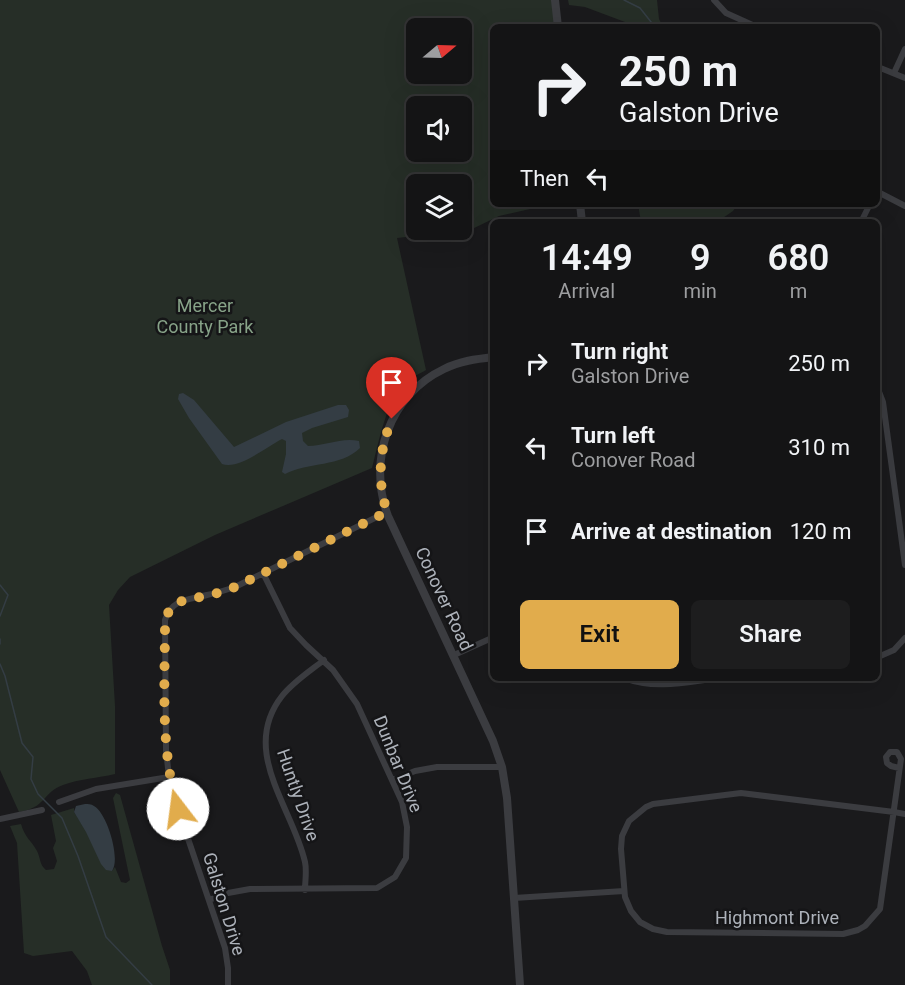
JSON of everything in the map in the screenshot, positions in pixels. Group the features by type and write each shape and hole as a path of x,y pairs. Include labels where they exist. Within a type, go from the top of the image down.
{"street":[{"path":"555,0 558,24"},
{"path":"714,0 726,13 751,24"},
{"path":"894,73 905,49"},
{"path":"880,68 905,78"},
{"path":"880,193 905,206"},
{"name":"Conover Road","path":"490,357 467,360 439,371 415,388 398,409 387,430 380,464 381,488 387,512 493,741 502,767 507,798 520,985"},
{"path":"880,394 903,536 905,565"},
{"name":"Galston Drive","path":"228,985 227,957 169,777 166,750 165,623 167,614 179,601 220,592 387,512"},
{"name":"Dunbar Drive","path":"209,900 228,893 250,889 370,889 390,882 400,872 406,858 408,827 402,802 354,698 343,681 291,628 263,573"},
{"path":"880,656 894,650 905,638"},
{"path":"454,655 490,639"},
{"name":"Huntly Drive","path":"305,890 304,859 269,768 265,739 269,720 282,695 324,660"},
{"path":"634,681 662,685 694,681"},
{"path":"393,780 415,771 437,767 502,767"},
{"name":"Highmont Drive","path":"624,891 631,911 640,922 653,929 667,932 843,934 858,930 876,916 882,901 899,768"},
{"path":"59,802 96,789 169,777"},
{"path":"514,898 624,891 621,843 625,828 634,815 654,804 741,793 905,814"},
{"path":"0,819 42,810"}],"green space":[{"name":"Mercer County Park","path":"0,0 555,0 558,24 490,24 490,207 539,207 499,216 472,229 472,174 406,174 406,237 397,238 426,370 405,382 398,390 384,422 372,468 215,535 130,577 118,590 109,605 115,706 115,774 63,785 51,792 40,804 19,812 0,770"},
{"path":"568,0 657,0 662,24 630,24 585,7 569,5"},
{"path":"638,207 736,207 721,219 640,219"},
{"path":"116,793 120,795 170,970 170,985 92,985 87,971 72,951 33,956 24,953 17,843 10,826 21,824 44,868 54,869 57,861 53,848 56,841 51,815 74,808 74,812 112,871 115,867 121,882 126,883 130,880 113,798"}],"shaded area":[{"path":"183,393 194,400 234,447 286,422 338,405 346,405 349,410 348,417 302,433 303,441 308,446 353,440 359,441 360,448 344,458 285,474 282,472 286,441 282,439 244,461 229,465 222,464 178,399 179,394"},
{"path":"93,805 99,810 108,826 115,857 112,871 106,870 101,864 74,812 76,806"}],"waterway":[{"path":"624,0 640,8 653,24"},
{"path":"714,207 728,207"},
{"path":"0,585 8,595 0,616"},
{"path":"0,639 0,644"},
{"path":"0,664 22,743 33,757 31,779 38,794 62,818 78,856 106,937 152,985"}],"route":[{"path":"178,809 169,777 166,750 165,623 167,614 179,601 235,587 387,512 381,488 380,464 384,440 392,419"}]}
